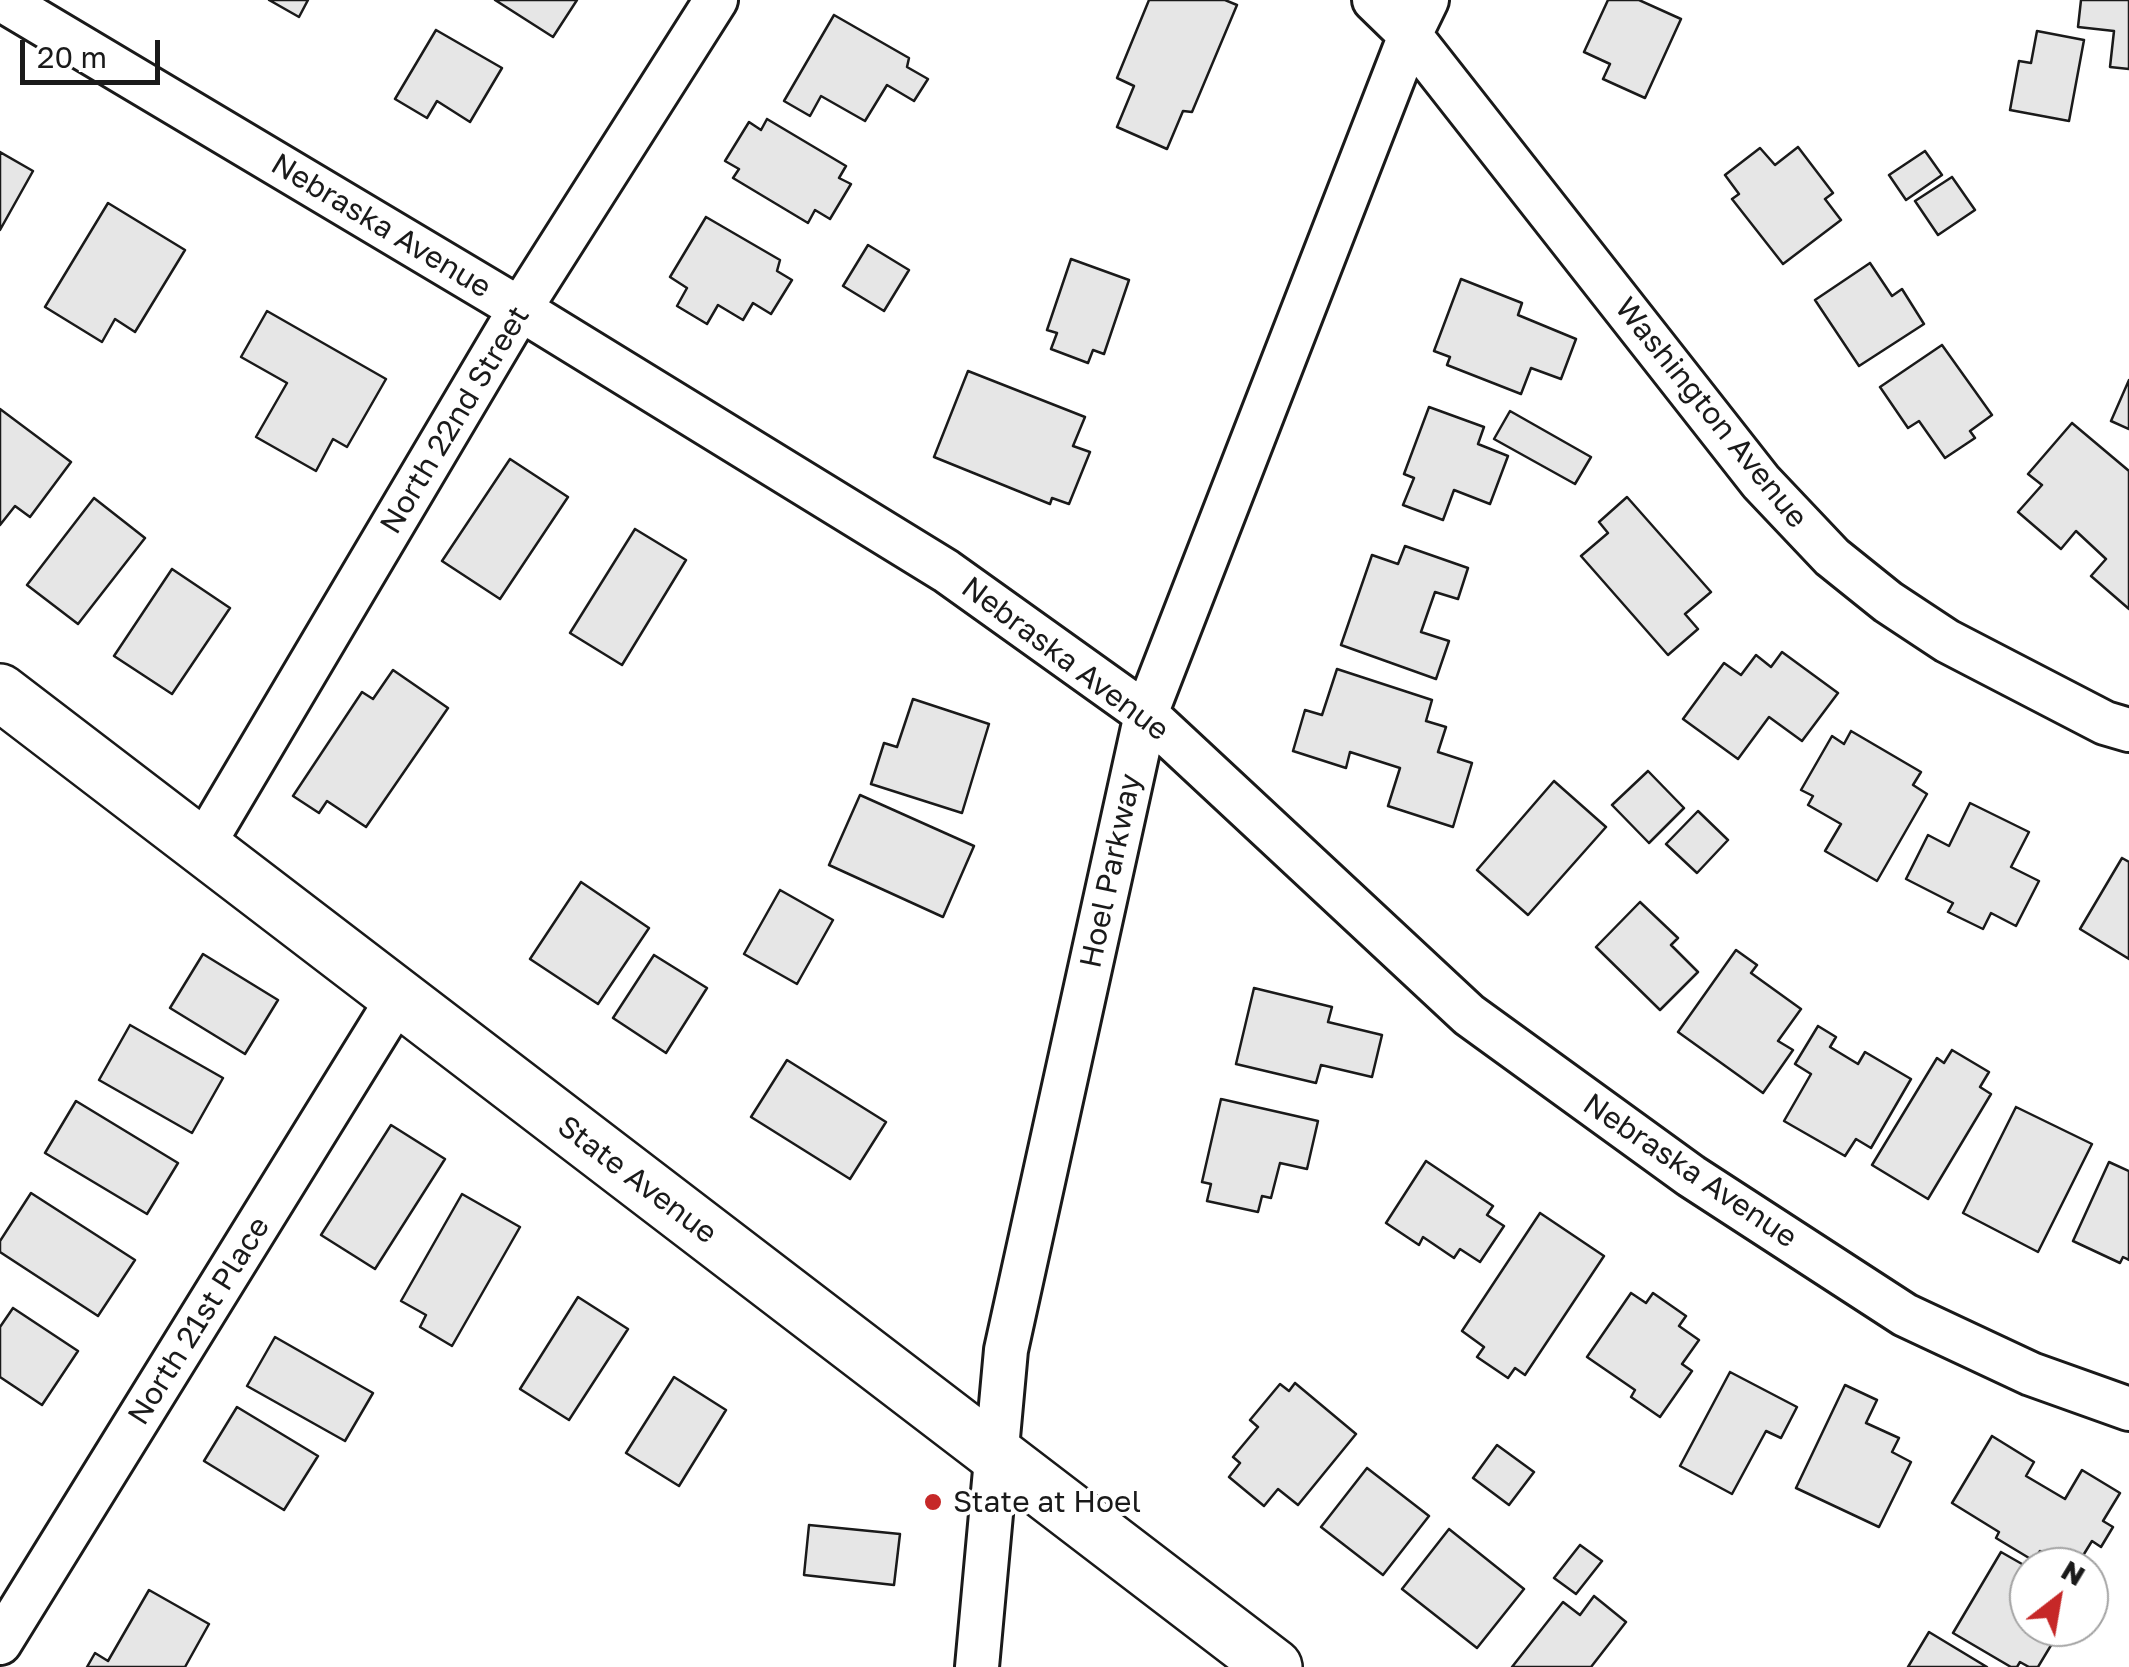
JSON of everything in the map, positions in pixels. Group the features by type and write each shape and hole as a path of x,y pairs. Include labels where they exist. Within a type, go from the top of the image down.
{"main road":[{"name":"State Avenue","path":"0,692 1274,1667"}],"street":[{"name":"Nebraska Avenue","path":"2,0 520,309 946,571 1146,714 1469,1015 1691,1176 1906,1315 2030,1374 2129,1409"},
{"name":"North 22nd Street","path":"202,846 520,309 716,0"},
{"name":"Washington Avenue","path":"1374,0 1419,17 1761,482 1832,557 1888,602 1946,641 2121,726"},
{"name":"Hoel Parkway","path":"976,1667 1006,1350 1146,714 1419,17"},
{"name":"North 21st Place","path":"0,1644 398,998"}],"building":[{"path":"269,0 308,0 299,17"},
{"path":"495,0 577,0 553,37"},
{"path":"1149,0 1225,0 1237,5 1192,112 1183,111 1167,149 1117,127 1134,86 1117,78"},
{"path":"1608,0 1639,0 1681,19 1645,98 1603,79 1610,64 1584,52"},
{"path":"2081,0 2129,0 2129,69 2110,67 2114,31 2078,27"},
{"path":"834,15 909,58 907,67 928,79 914,101 887,85 865,121 821,96 810,116 784,101"},
{"path":"436,30 502,68 470,122 437,101 427,118 395,99"},
{"path":"2037,31 2084,40 2069,121 2010,110 2019,61 2031,63"},
{"path":"767,119 846,166 839,178 851,184 830,219 815,210 808,223 733,178 739,169 725,161 749,122 761,130"},
{"path":"1798,147 1833,193 1825,199 1841,220 1783,264 1732,199 1739,194 1725,175 1760,148 1775,165"},
{"path":"1925,151 1942,175 1906,200 1889,175"},
{"path":"0,152 33,171 0,230"},
{"path":"1952,177 1975,210 1938,235 1915,201"},
{"path":"108,203 185,250 135,332 115,319 102,342 45,307"},
{"path":"706,217 780,260 777,271 792,280 771,314 753,303 743,320 718,305 707,324 677,306 687,288 670,277"},
{"path":"868,245 909,270 884,311 843,286"},
{"path":"1071,259 1129,280 1104,354 1093,350 1088,363 1051,349 1057,333 1047,330"},
{"path":"1870,263 1892,296 1902,289 1924,324 1859,366 1815,300"},
{"path":"1461,279 1522,303 1518,315 1576,339 1561,379 1531,368 1521,394 1447,365 1450,357 1434,351"},
{"path":"267,311 386,379 347,447 333,439 316,471 256,437 287,383 241,357"},
{"path":"1942,345 1992,415 1970,431 1975,438 1945,458 1919,421 1908,428 1880,387"},
{"path":"968,371 1085,417 1073,446 1090,452 1069,504 1052,498 1050,504 934,457"},
{"path":"2129,380 2129,429 2111,421"},
{"path":"1429,407 1484,427 1478,444 1508,456 1490,504 1454,490 1443,520 1403,505 1414,478 1404,474"},
{"path":"0,409 71,462 30,517 15,506 0,525"},
{"path":"1510,411 1591,457 1575,484 1494,439"},
{"path":"2072,423 2129,471 2129,609 2091,576 2106,559 2076,531 2061,549 2018,512 2042,485 2028,474"},
{"path":"510,459 568,497 500,599 442,561"},
{"path":"1627,497 1711,592 1685,614 1698,629 1668,655 1581,556 1608,533 1599,522"},
{"path":"94,498 145,538 78,624 27,585"},
{"path":"635,529 686,560 622,665 570,633"},
{"path":"1405,546 1468,568 1458,599 1435,592 1421,632 1449,641 1436,679 1341,645 1372,555 1398,564"},
{"path":"172,569 230,608 172,694 114,656"},
{"path":"1782,652 1838,693 1802,741 1769,717 1738,759 1683,719 1724,663 1741,675 1756,655 1771,667"},
{"path":"1337,669 1432,700 1426,721 1446,727 1438,752 1472,763 1453,827 1388,806 1400,768 1350,752 1346,768 1293,751 1305,710 1322,715"},
{"path":"393,670 448,708 366,827 327,801 319,813 293,796 362,692 373,699"},
{"path":"913,699 989,724 962,813 871,784 884,743 897,747"},
{"path":"1851,731 1921,772 1913,785 1927,794 1877,881 1825,851 1841,824 1808,805 1813,796 1801,790 1832,736 1844,744"},
{"path":"1648,771 1684,808 1649,843 1612,805"},
{"path":"1554,781 1606,827 1528,915 1477,870"},
{"path":"860,795 974,846 943,917 829,865"},
{"path":"1970,803 2029,832 2011,867 2039,881 2016,926 1991,913 1983,929 1948,912 1953,903 1906,879 1928,835 1949,846"},
{"path":"1698,811 1728,840 1697,873 1666,844"},
{"path":"2122,858 2129,862 2129,959 2080,929"},
{"path":"581,882 649,928 598,1004 530,959"},
{"path":"780,890 833,920 797,984 744,954"},
{"path":"1640,902 1678,938 1671,945 1698,972 1660,1010 1596,947"},
{"path":"1736,950 1757,965 1751,973 1801,1009 1778,1041 1793,1050 1763,1093 1678,1032"},
{"path":"203,954 278,1000 245,1054 170,1008"},
{"path":"654,955 707,988 666,1053 613,1018"},
{"path":"1254,988 1332,1007 1328,1022 1382,1035 1372,1077 1321,1065 1316,1083 1236,1064"},
{"path":"130,1025 223,1078 192,1133 99,1080"},
{"path":"1818,1026 1836,1037 1830,1047 1858,1064 1865,1052 1911,1079 1871,1148 1856,1139 1845,1156 1784,1121 1811,1074 1795,1064"},
{"path":"1952,1050 1989,1072 1980,1087 1991,1094 1928,1199 1872,1165 1937,1058 1944,1063"},
{"path":"787,1060 886,1122 850,1179 751,1117"},
{"path":"1221,1099 1318,1121 1307,1169 1280,1163 1271,1198 1262,1196 1258,1212 1207,1201 1211,1184 1202,1182"},
{"path":"76,1101 178,1163 147,1214 45,1153"},
{"path":"2016,1107 2092,1144 2038,1252 1963,1213"},
{"path":"391,1125 445,1159 375,1269 321,1235"},
{"path":"1426,1161 1493,1206 1487,1215 1504,1226 1480,1262 1460,1249 1454,1258 1423,1237 1419,1245 1386,1223"},
{"path":"2109,1162 2129,1171 2129,1260 2123,1257 2120,1263 2073,1241"},
{"path":"31,1193 135,1260 98,1316 0,1252 0,1241"},
{"path":"462,1194 520,1227 452,1346 420,1327 426,1315 401,1301"},
{"path":"1540,1213 1604,1256 1525,1375 1515,1368 1508,1378 1477,1357 1484,1347 1462,1331"},
{"path":"1631,1293 1646,1303 1653,1293 1686,1316 1679,1326 1699,1340 1682,1364 1692,1371 1660,1417 1631,1397 1635,1390 1587,1357"},
{"path":"578,1297 628,1329 569,1420 520,1389"},
{"path":"13,1308 78,1351 42,1405 0,1377 0,1327"},
{"path":"275,1337 373,1393 345,1441 247,1386"},
{"path":"1730,1372 1797,1407 1781,1438 1766,1431 1732,1494 1680,1466"},
{"path":"674,1377 726,1410 679,1486 626,1453"},
{"path":"1295,1383 1356,1434 1298,1505 1278,1489 1264,1506 1229,1477 1240,1463 1233,1457 1258,1427 1250,1420 1280,1384 1289,1391"},
{"path":"1845,1385 1877,1400 1866,1423 1899,1438 1892,1452 1911,1462 1879,1527 1796,1488"},
{"path":"237,1407 318,1456 284,1510 204,1461"},
{"path":"1992,1436 2034,1462 2026,1476 2065,1499 2082,1470 2120,1493 2103,1521 2113,1527 2101,1547 2092,1541 2088,1547 2011,1547 1996,1538 1999,1532 1952,1503"},
{"path":"1497,1445 1534,1472 1509,1505 1473,1478"},
{"path":"1367,1468 1429,1516 1383,1575 1321,1527"},
{"path":"809,1525 900,1534 894,1585 804,1575"},
{"path":"1449,1529 1524,1589 1477,1648 1402,1589"},
{"path":"1580,1545 1602,1561 1576,1594 1554,1578"},
{"path":"2001,1552 2009,1557 2009,1647 2050,1647 2038,1667 2020,1662 2011,1667 1953,1633"},
{"path":"149,1590 209,1624 185,1667 87,1667 95,1653 108,1661"},
{"path":"1594,1596 1626,1622 1591,1667 1512,1667 1563,1602 1580,1615"},
{"path":"1929,1632 1987,1667 1908,1667"}],"place":[{"name":"State at Hoel","path":"933,1502"}]}
